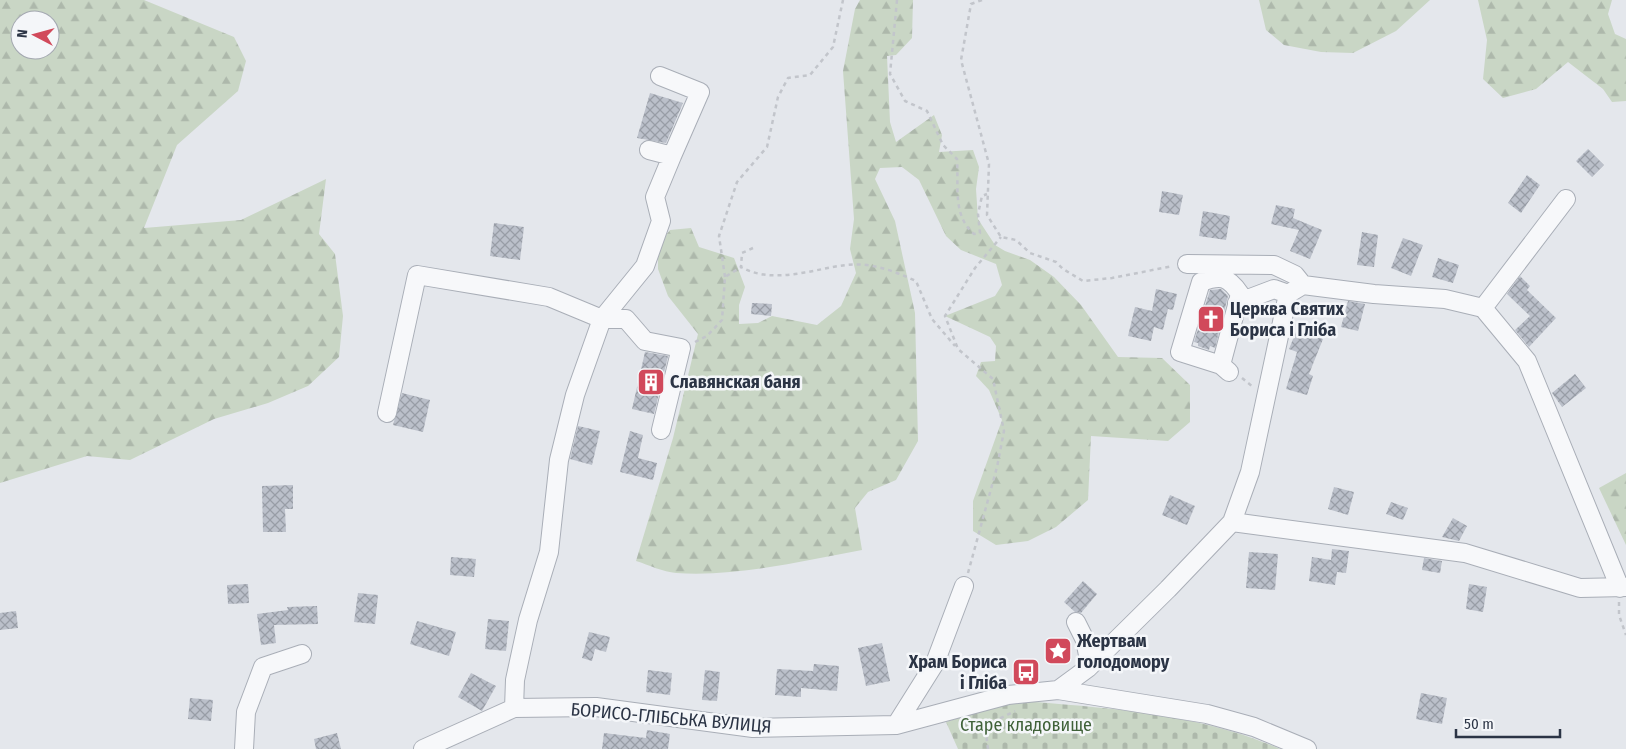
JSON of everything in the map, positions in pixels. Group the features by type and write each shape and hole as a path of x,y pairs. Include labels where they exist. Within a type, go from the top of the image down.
{"street":[{"path":"514,708 515,680 528,620 549,552 559,460 575,395 602,319 645,266 659,232 661,221 655,197 700,92 660,76"},
{"path":"649,150 672,156"},
{"path":"1483,308 1566,198"},
{"path":"1058,690 1090,665 1168,589 1232,522 1250,472 1295,290 1295,275 1274,265 1187,264"},
{"path":"387,413 417,275 549,297 602,319 626,319 645,340 681,348 661,430"},
{"path":"1216,277 1232,282 1240,294 1237,303 1225,368 1180,352 1201,282 1216,277"},
{"path":"1232,522 1465,553 1580,588 1623,587 1527,361 1483,308 1446,299 1295,290 1274,290 1237,303"},
{"path":"896,725 935,663 964,586"},
{"path":"1076,622 1085,640 1090,665"},
{"path":"244,749 246,712 262,667 302,654"},
{"name":"БОРИСО-ГЛІБСЬКА ВУЛИЦЯ","path":"423,749 514,708 596,707 753,728 896,725 1008,695 1058,690 1207,714 1254,727 1307,749"}],"path":[{"path":"681,348 707,336 722,320 725,277 719,236 737,182 767,147 778,98 788,78 810,75 833,47 843,0"},
{"path":"897,0 890,74 905,101 928,111 943,145 957,159 957,202 965,226 974,234 980,232 978,214 982,196 987,194"},
{"path":"982,0 971,4 961,60 989,164 986,215 1001,237 1016,240 1030,253 1056,262 1062,269 1083,281 1112,278 1187,264"},
{"path":"958,349 945,316 975,268 1001,237"},
{"path":"742,267 742,253 753,248"},
{"path":"742,267 754,274 809,273 848,264 887,268 916,281 932,319 958,349 993,379 1004,431 977,547 964,586"},
{"path":"725,277 742,267"},
{"path":"1623,587 1618,615 1626,635"},
{"path":"988,749 985,726 1020,708 1031,693"}],"green space":[{"path":"0,0 144,0 234,37 246,61 238,91 177,145 144,228 241,220 326,179 319,234 335,254 343,316 339,357 308,386 268,403 214,419 130,460 87,456 0,483"},
{"path":"860,0 913,0 912,38 896,55 887,56 890,122 896,142 934,115 942,135 939,152 973,150 979,167 976,189 978,219 995,245 1005,251 1030,260 1054,277 1081,305 1118,357 1162,358 1190,385 1190,422 1168,441 1091,436 1088,500 1056,527 1028,541 996,545 973,531 973,501 1002,420 989,390 976,376 981,362 995,361 996,346 990,337 945,316 995,296 1002,285 996,264 961,250 946,236 919,180 902,167 880,168 875,179 895,221 915,313 918,441 896,480 868,492 855,508 862,550 769,567 723,573 676,573 636,561 673,438 698,334 668,296 658,269 658,245 670,230 691,228 699,247 734,258 745,287 739,305 739,324 758,323 772,316 817,325 841,306 856,273 850,249 854,219 843,71 855,9"},
{"path":"1259,0 1430,0 1396,31 1353,53 1321,52 1284,45 1266,30"},
{"path":"1478,0 1612,0 1608,14 1615,34 1626,39 1626,101 1612,102 1603,89 1568,62 1536,89 1503,98 1483,79 1487,40"},
{"path":"1626,473 1626,545 1599,488"},
{"name":"Старе кладовище","path":"1014,700 1115,709 1183,719 1216,727 1280,749 958,749 946,722"}],"building":[{"path":"650,93 683,103 666,143 637,138"},
{"path":"1588,149 1604,165 1592,177 1576,161"},
{"path":"1527,175 1540,185 1521,213 1508,203"},
{"path":"1162,191 1183,195 1179,215 1159,212"},
{"path":"1276,205 1295,209 1293,218 1322,230 1310,259 1290,251 1299,230 1271,224"},
{"path":"1203,211 1230,216 1226,240 1199,236"},
{"path":"494,223 524,227 520,260 490,256"},
{"path":"1362,232 1378,235 1374,267 1357,265"},
{"path":"1403,238 1423,245 1411,276 1391,268"},
{"path":"1438,258 1459,265 1453,283 1432,277"},
{"path":"1520,276 1530,286 1527,290 1556,318 1529,347 1515,330 1530,316 1507,294"},
{"path":"1156,289 1177,294 1173,310 1168,309 1163,330 1154,327 1151,341 1128,336 1135,307 1152,311"},
{"name":"Церква Святих Бориса і Гліба","path":"1221,289 1228,296 1215,348 1210,346 1209,350 1198,346 1198,343 1194,342 1210,290"},
{"path":"1348,301 1365,304 1358,331 1341,327"},
{"path":"752,303 772,304 771,316 751,314"},
{"path":"1297,329 1323,339 1309,374 1313,376 1307,395 1286,389 1297,352 1289,349"},
{"name":"Славянская баня","path":"645,352 668,356 654,414 632,409"},
{"path":"1575,374 1586,388 1562,407 1552,393"},
{"path":"402,393 430,400 423,432 393,425"},
{"path":"578,426 600,431 592,465 570,459"},
{"path":"630,431 643,435 638,458 657,463 653,480 620,472"},
{"path":"293,485 293,509 285,509 286,532 263,532 262,486"},
{"path":"1334,487 1354,492 1348,515 1328,509"},
{"path":"1170,495 1195,506 1187,525 1162,515"},
{"path":"1391,502 1408,508 1403,520 1386,514"},
{"path":"1453,518 1467,526 1459,541 1442,537"},
{"path":"1332,549 1349,551 1346,573 1337,572 1335,585 1309,581 1312,557 1331,560"},
{"path":"1249,552 1278,554 1275,590 1246,588"},
{"path":"451,557 476,559 474,577 450,575"},
{"path":"1424,558 1442,561 1440,573 1422,570"},
{"path":"1083,581 1097,594 1081,613 1075,612 1064,602"},
{"path":"248,584 249,603 228,604 227,585"},
{"path":"1469,584 1487,587 1483,612 1466,609"},
{"path":"358,593 378,595 375,624 354,622"},
{"path":"317,606 318,624 274,625 276,643 261,645 257,614 288,610 287,607"},
{"path":"16,611 18,628 0,630 0,613"},
{"path":"488,619 509,621 506,651 485,649"},
{"path":"417,621 456,632 449,656 410,644"},
{"path":"589,632 610,637 606,652 595,649 592,661 582,658"},
{"path":"882,643 890,681 866,686 858,648"},
{"path":"814,664 839,666 837,691 801,688 801,697 775,695 777,669 813,671"},
{"path":"648,670 672,673 670,695 646,692"},
{"path":"705,670 720,672 717,701 702,700"},
{"path":"471,673 496,686 482,711 458,697"},
{"path":"1421,693 1447,698 1442,724 1416,719"},
{"path":"190,698 213,700 211,721 188,719"},
{"path":"647,730 670,734 668,749 602,749 604,733 646,738"},
{"path":"337,733 341,749 316,749 314,739"}],"place":[{"name":"Церква Святих Бориса і Гліба","path":"1211,319"},
{"name":"Славянская баня","path":"651,382"},
{"name":"Жертвам голодомору","path":"1058,651"},
{"name":"Храм Бориса і Гліба","path":"1026,672"}]}
